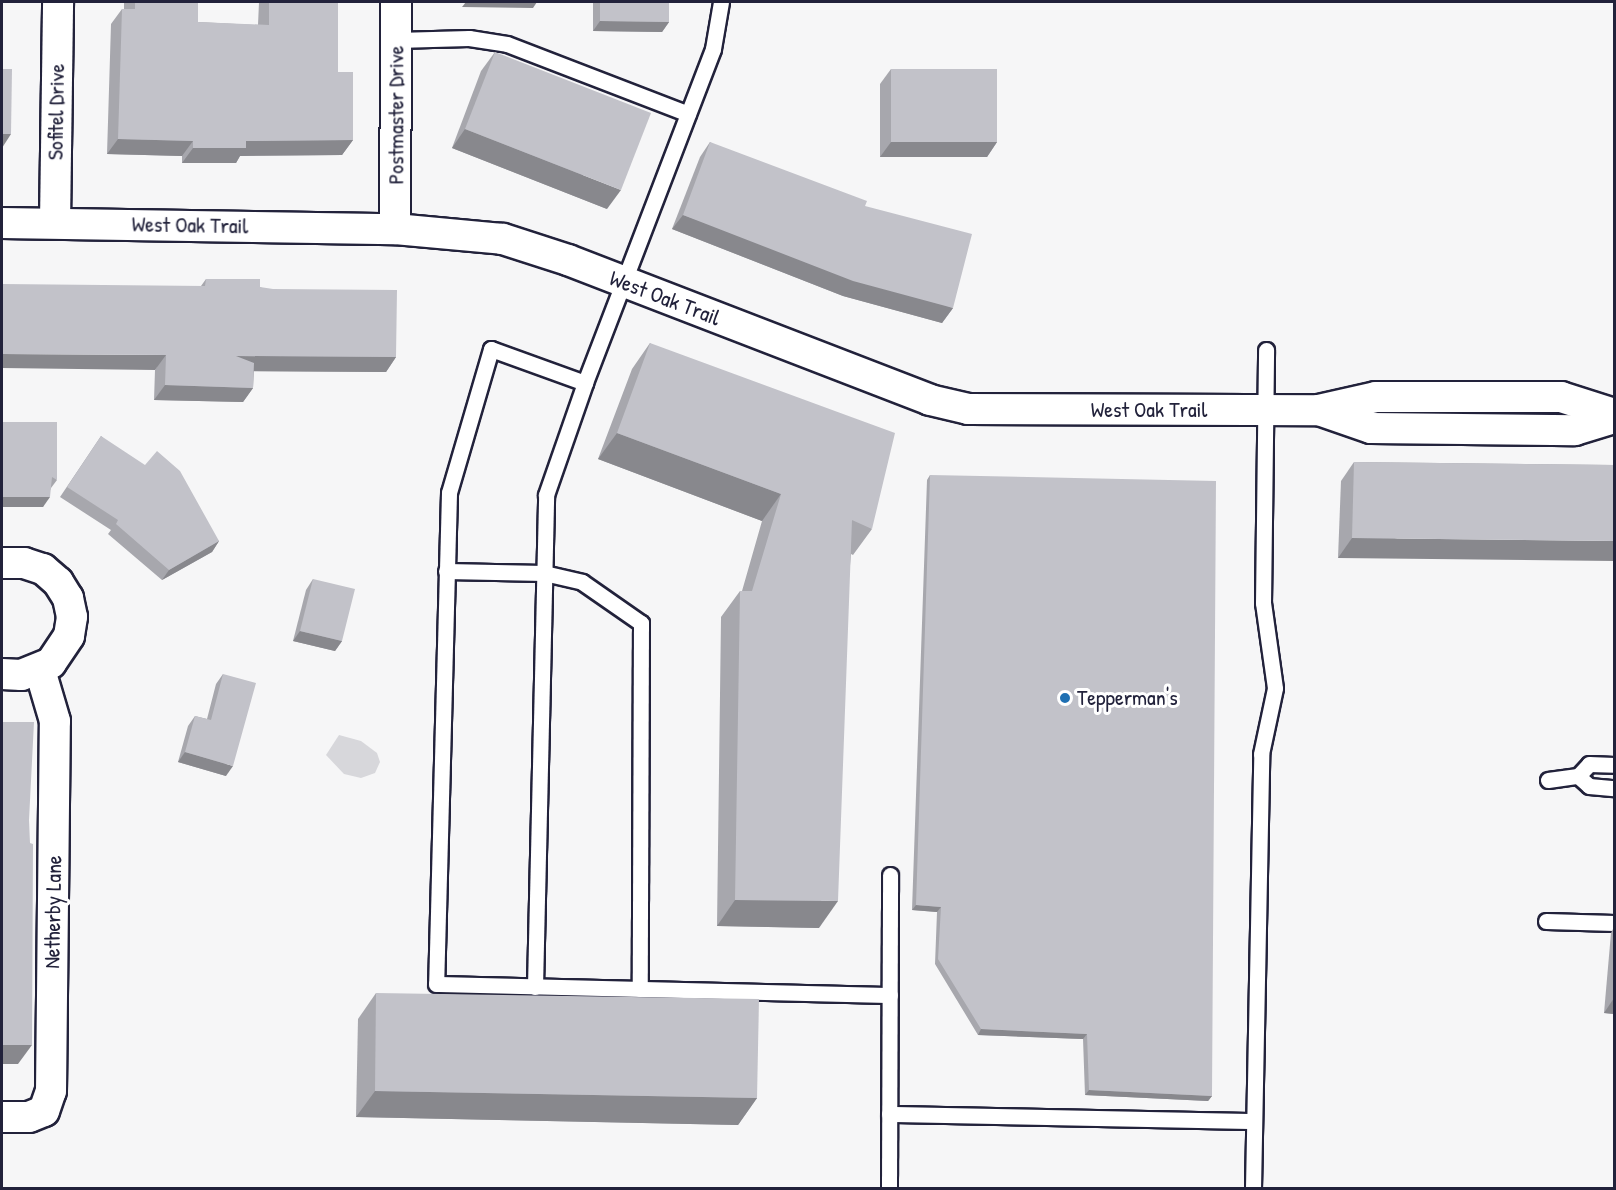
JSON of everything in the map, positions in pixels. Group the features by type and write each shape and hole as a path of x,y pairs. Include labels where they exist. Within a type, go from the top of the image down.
{"street":[{"name":"Sofitel Drive","path":"55,223 58,2"},
{"name":"Postmaster Drive","path":"395,229 396,2"},
{"name":"West Oak Trail","path":"2,223 395,229 502,239 624,282 930,400 968,410 1319,410 1371,428 1575,430 1614,416"},
{"path":"2,563 24,563 43,569 57,582 68,598 72,617 69,636 60,654 40,670 21,675 2,674"},
{"name":"Netherby Lane","path":"2,1117 29,1117 44,1111 51,1090 55,721 40,670"}],"lane":[{"path":"535,987 546,495 585,382 713,49 721,2"},
{"path":"396,40 469,38 507,44 688,114"},
{"path":"585,382 492,348 449,493 436,984 890,995"},
{"path":"1253,1188 1261,754 1275,687 1263,603 1266,350"},
{"path":"446,571 544,573 582,582 641,623 640,989"},
{"path":"1548,780 1578,776 1589,764 1614,765"},
{"path":"1578,776 1589,786 1614,788"},
{"path":"889,1188 890,875"},
{"path":"1546,921 1614,922"},
{"path":"889,1114 1254,1121"}],"shaded area":[{"path":"339,735 361,741 377,753 380,762 375,773 361,778 344,774 326,755"}],"building":[{"path":"135,2 198,2 198,22 269,25 269,2 338,2 338,72 353,72 353,140 246,141 246,148 193,148 193,141 118,139 122,9 135,9"},
{"path":"600,2 669,2 669,22 600,21"},
{"path":"495,52 651,113 621,190 465,129"},
{"path":"2,69 12,69 11,134 2,134"},
{"path":"891,69 997,69 997,142 891,142"},
{"path":"710,142 867,201 865,206 972,234 953,308 853,281 683,215"},
{"path":"206,279 260,279 260,287 273,289 397,290 396,357 236,356 254,363 253,388 165,385 166,355 2,354 2,284 205,286"},
{"path":"650,343 895,433 872,529 852,520 838,901 735,900 740,591 752,591 781,494 617,433"},
{"path":"2,422 57,422 57,480 52,477 50,497 2,497"},
{"path":"101,436 145,465 157,451 180,471 219,541 169,570 116,524 118,520 67,487"},
{"path":"1354,462 1614,465 1614,541 1352,538"},
{"name":"Tepperman's","path":"930,475 1216,481 1212,1096 1089,1090 1087,1034 981,1029 938,959 941,907 916,905"},
{"path":"313,579 355,589 342,641 300,631"},
{"path":"223,674 256,683 233,766 185,752 195,716 211,720"},
{"path":"2,722 34,722 29,820 30,843 33,844 32,1045 2,1045"},
{"path":"376,993 759,999 757,1098 375,1091"}],"place":[{"name":"Tepperman's","path":"1065,698"}]}
